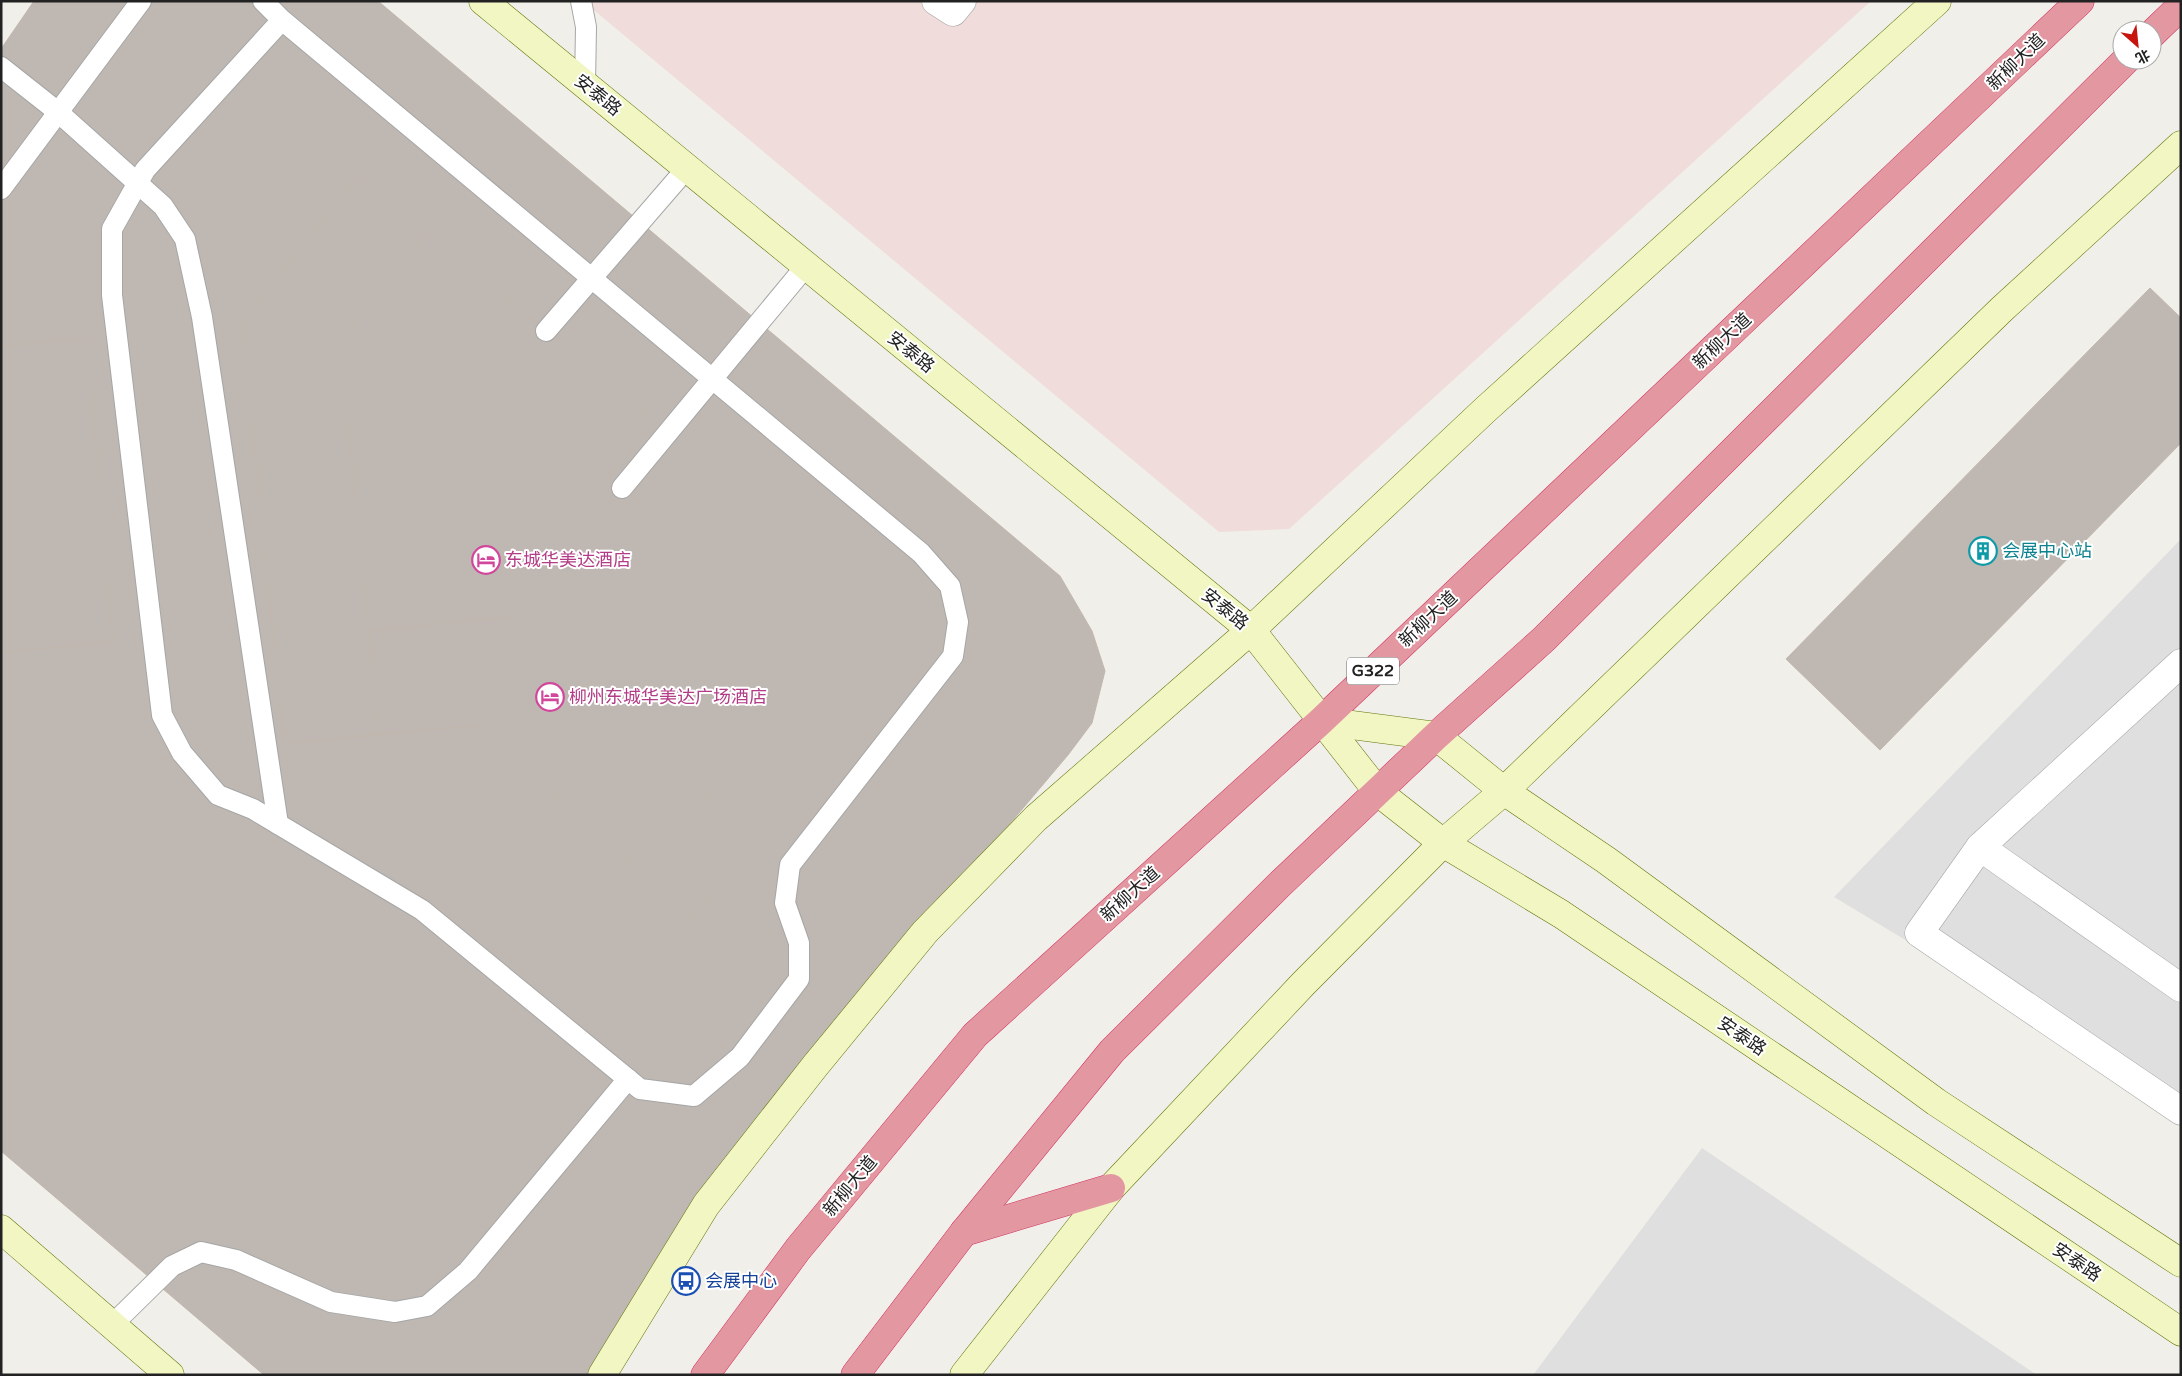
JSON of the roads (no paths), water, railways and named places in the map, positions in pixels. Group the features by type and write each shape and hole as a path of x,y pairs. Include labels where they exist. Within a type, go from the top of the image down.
{"highway":[{"name":"新柳大道","path":"706,1375 798,1249 975,1035 1321,721 2080,1"},
{"path":"2162,24 2181,6"},
{"path":"855,1375 964,1232 1112,1051 1279,885 1436,736 1544,639 2116,70"},
{"path":"964,1232 1111,1188"}],"street":[{"name":"安泰路","path":"484,1 1251,630 1378,792 1443,843 1561,914 2181,1332"},
{"path":"936,1 953,12 962,1"},
{"path":"602,1375 706,1205 815,1066 925,932 1036,818 1251,630 1484,410 1937,1"},
{"path":"964,1375 1111,1188 1303,984 1443,843 1504,790 2002,309 2181,145"},
{"path":"2181,663 1980,847 1919,933 2181,1111"},
{"path":"1321,721 1436,736 1504,790 1606,860 1936,1102 2181,1263"},
{"path":"1980,847 2181,988"},
{"path":"1,1229 170,1375"}],"lane":[{"path":"1,189 141,1"},
{"path":"263,1 282,20 921,553 950,586 958,622 953,656 790,865 785,903 799,943 799,980 740,1057 694,1096 640,1089 422,910 278,824 253,810 218,795 182,753 162,715 112,295 112,229 145,170 282,20"},
{"path":"581,1 586,27 585,84"},
{"path":"1,67 58,112 138,182 163,206 185,239 202,317 278,824"},
{"path":"546,331 687,168"},
{"path":"622,488 712,377 806,266"},
{"path":"112,1325 172,1266 201,1252 236,1260 331,1302 395,1312 427,1306 468,1271 628,1078"}],"place":[{"name":"会展中心站","path":"1983,551"},
{"name":"东城华美达酒店","path":"486,560"},
{"name":"柳州东城华美达广场酒店","path":"550,697"},
{"name":"会展中心","path":"686,1281"}]}
